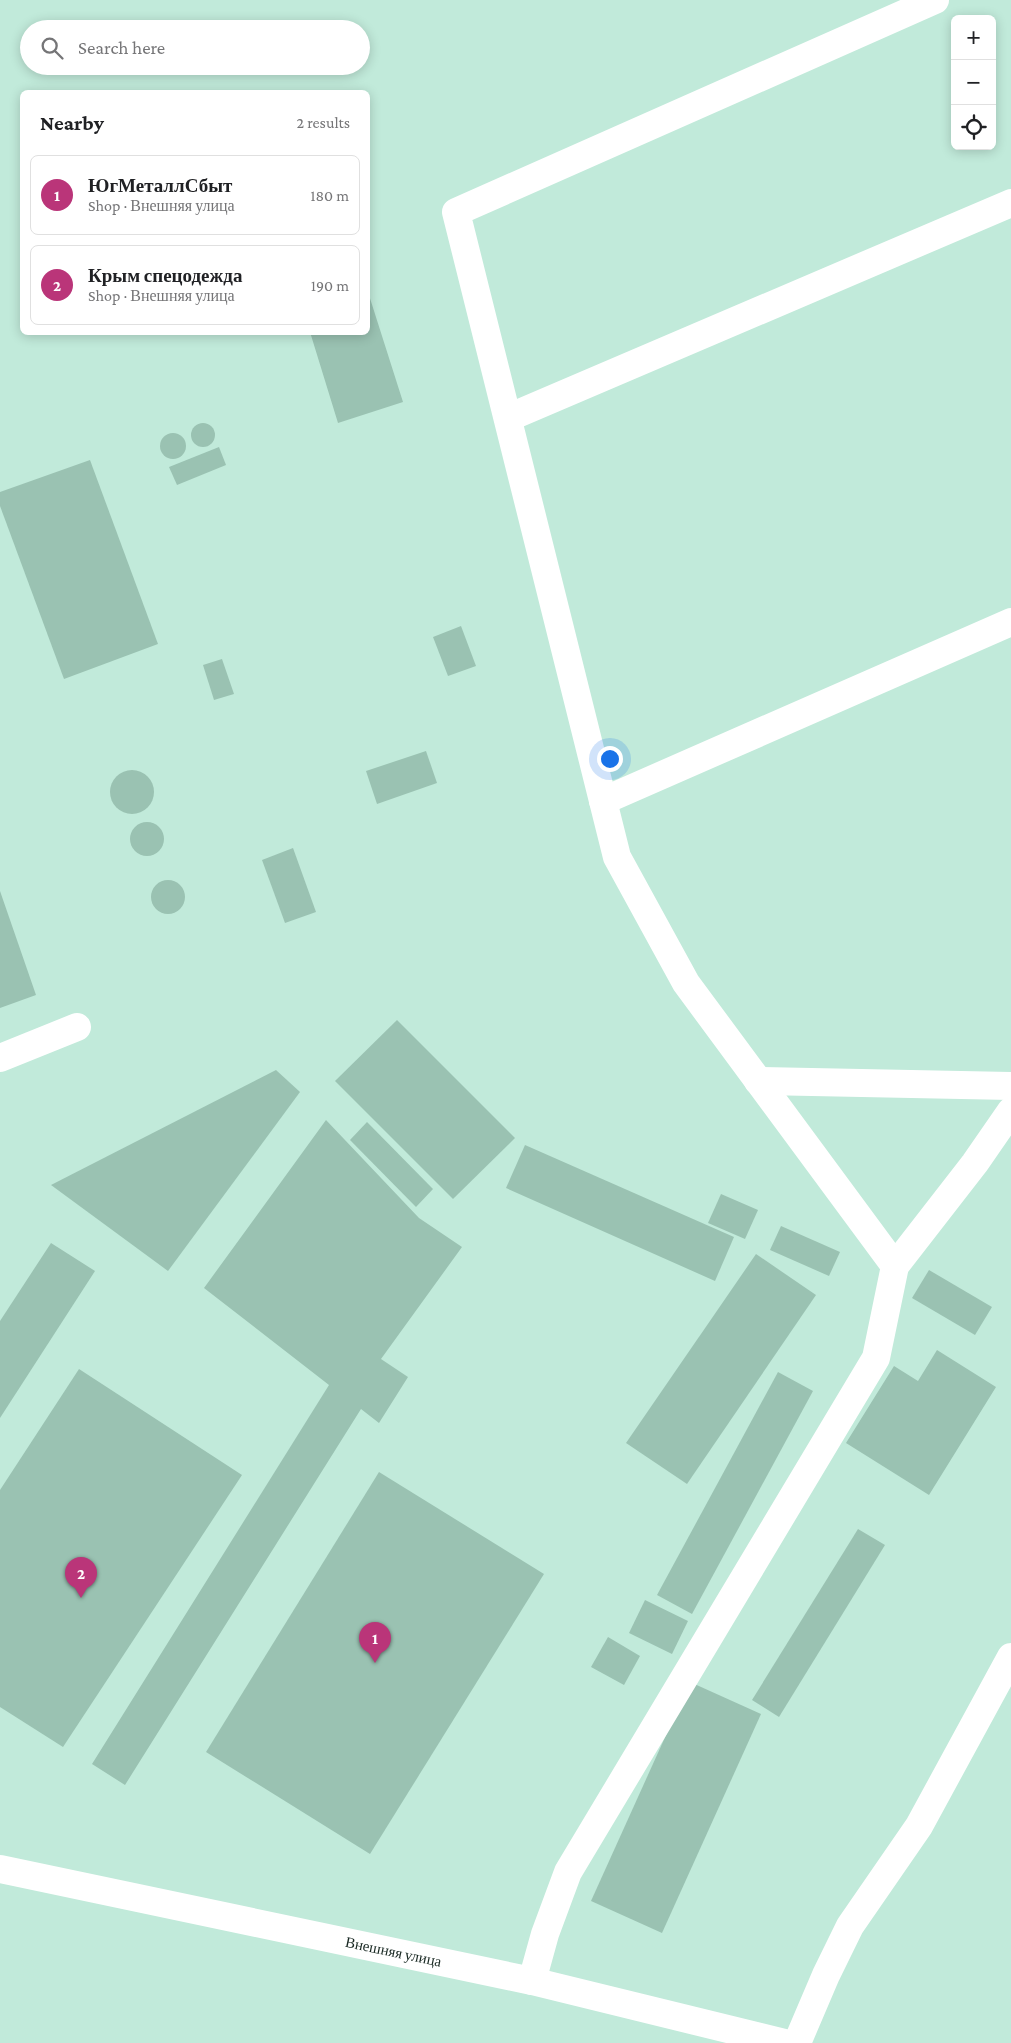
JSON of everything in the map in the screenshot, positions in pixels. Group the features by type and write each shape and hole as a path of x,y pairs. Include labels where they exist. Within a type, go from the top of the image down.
{"street":[{"path":"894,1266 686,983 617,858 456,212 935,0"},
{"path":"508,418 1011,203"},
{"path":"603,801 1011,622"},
{"path":"0,1058 77,1027"},
{"path":"758,1080 1011,1086"},
{"path":"532,1981 545,1934 568,1872 876,1358 894,1266 975,1163 1011,1111"},
{"path":"797,2043 826,1975 850,1926 919,1826 1011,1657"},
{"name":"Внешняя улица","path":"0,1869 532,1981 785,2043"}],"building":[{"path":"370,298 403,402 338,423 311,335 370,335"},
{"path":"203,423 212,426 215,435 212,444 203,447 194,444 191,435 194,426"},
{"path":"173,433 182,437 186,446 182,455 173,459 164,455 160,446 164,437"},
{"path":"219,447 226,465 177,485 169,467"},
{"path":"90,460 158,644 64,679 0,506 0,492"},
{"path":"461,626 476,666 448,676 433,637"},
{"path":"222,659 234,694 214,700 203,665"},
{"path":"426,751 437,783 377,804 366,771"},
{"path":"136,770 148,776 153,783 153,801 148,808 141,813 128,814 116,808 111,801 110,788 116,776 123,771"},
{"path":"147,822 159,827 164,839 159,851 147,856 135,851 130,839 135,827"},
{"path":"293,848 316,912 285,923 262,860"},
{"path":"168,880 175,881 180,885 184,890 184,904 180,909 175,913 168,914 161,913 156,909 152,904 151,897 152,890 156,885 161,881"},
{"path":"0,891 36,995 0,1008"},
{"path":"397,1020 515,1138 453,1199 335,1081"},
{"path":"276,1070 300,1092 168,1271 51,1185"},
{"path":"326,1120 419,1218 462,1247 381,1359 408,1377 379,1423 361,1409 125,1785 92,1764 329,1385 204,1288"},
{"path":"367,1122 433,1189 416,1207 350,1140"},
{"path":"525,1145 734,1237 715,1281 506,1188"},
{"path":"721,1194 758,1210 745,1239 708,1223"},
{"path":"781,1226 840,1252 829,1276 770,1250"},
{"path":"51,1243 95,1271 0,1418 0,1321"},
{"path":"756,1254 816,1295 687,1484 626,1443"},
{"path":"929,1270 992,1307 975,1335 912,1298"},
{"path":"937,1350 996,1387 929,1495 846,1443 894,1366 918,1381"},
{"path":"79,1369 242,1475 63,1747 0,1707 0,1490"},
{"path":"778,1372 813,1391 692,1614 657,1595"},
{"path":"379,1472 544,1574 370,1854 206,1752"},
{"path":"858,1529 885,1545 779,1717 752,1700"},
{"path":"645,1600 688,1621 672,1654 629,1633"},
{"path":"608,1637 640,1656 624,1685 591,1667"},
{"path":"690,1682 761,1714 662,1933 591,1901"}],"place":[{"name":"Крым спецодежда","path":"81,1598"},
{"name":"ЮгМеталлСбыт","path":"375,1663"}]}
